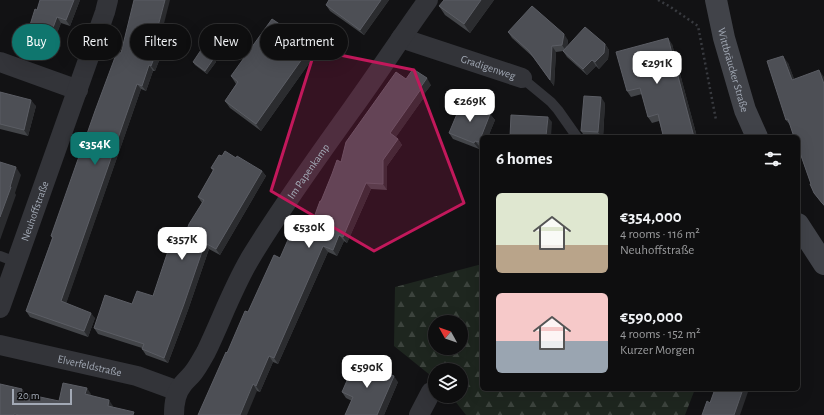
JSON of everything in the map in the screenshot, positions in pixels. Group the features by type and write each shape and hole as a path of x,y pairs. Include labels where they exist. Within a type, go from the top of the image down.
{"main road":[{"name":"Wittbräucker Straße","path":"716,0 724,38 745,110 755,135"},
{"path":"800,227 824,264"}],"street":[{"name":"Neuhoffstraße","path":"0,308 8,259 78,90 108,0"},
{"name":"Im Papenkamp","path":"174,415 174,406 178,391 181,385 193,374 205,353 239,278 251,257 302,178 428,0"},
{"name":"Gradigenweg","path":"401,38 522,78"},
{"path":"0,62 78,90"},
{"name":"Elverfeldstraße","path":"0,345 137,376 178,391"},
{"path":"419,415 428,398"}],"lane":[{"name":"Gradigenweg","path":"522,78 551,102 575,135"}],"path":[{"path":"658,0 670,6 698,26 716,120"}],"highlighted area":[{"path":"315,50 414,70 464,203 374,251 271,191"}],"green space":[{"path":"480,265 480,391 694,391 685,415 466,415 457,403 468,403 468,363 428,363 428,373 394,346 395,287"}],"building":[{"path":"40,0 74,0 66,20 57,17 54,24 30,24 35,9 37,10"},
{"path":"134,0 165,0 159,24 130,24 130,60 153,60 151,66 149,65 142,86 137,84 61,301 91,313 84,331 26,311 53,237 51,236 95,111 114,60 122,60 122,49"},
{"path":"329,0 381,0 360,30 326,5"},
{"path":"444,0 481,0 464,24 439,6"},
{"path":"532,6 564,34 562,45 552,46 550,80 529,51 508,32"},
{"path":"272,19 280,24 268,24"},
{"path":"585,27 605,44 604,53 595,62 592,60 583,69 563,51"},
{"path":"260,36 260,60 301,60 256,124 225,101 238,82 231,76 243,60 252,60 252,47"},
{"path":"668,38 693,135 663,135 658,114 648,117 640,88 627,91 616,52"},
{"path":"199,53 199,60 213,60 205,71 193,62"},
{"path":"783,56 792,80 819,70 824,84 824,205 814,193 810,184 800,153 800,135 793,135 788,119 786,120 767,61"},
{"path":"413,69 427,78 390,133 398,139 383,160 383,184 366,183 343,237 339,235 333,250 323,246 274,358 269,356 256,386 253,384 240,415 198,415 245,311 248,312 274,255 280,258 298,217 312,223 337,160 341,162 346,142 396,72 406,79"},
{"path":"0,92 31,100 24,130 0,124"},
{"path":"584,96 601,97 598,132 581,131"},
{"path":"462,102 490,114 482,135 480,135 479,142 475,141 474,143 449,133"},
{"path":"511,115 548,117 546,135 510,135"},
{"path":"225,151 236,158 237,156 262,171 216,249 205,243 164,358 142,349 144,344 94,328 105,295 132,304 137,291 153,296 169,248 179,252 189,224 204,200 198,197 214,169 211,168 219,155 222,156"},
{"path":"0,162 16,167 11,187 0,217"},
{"path":"356,360 394,376 377,415 345,415 353,397 342,392"},
{"path":"63,383 87,388 85,394 109,400 108,406 134,412 133,415 0,415 0,384 22,389 21,393 59,401"},
{"path":"714,391 742,391 734,415 702,415 707,401 710,403"}]}
